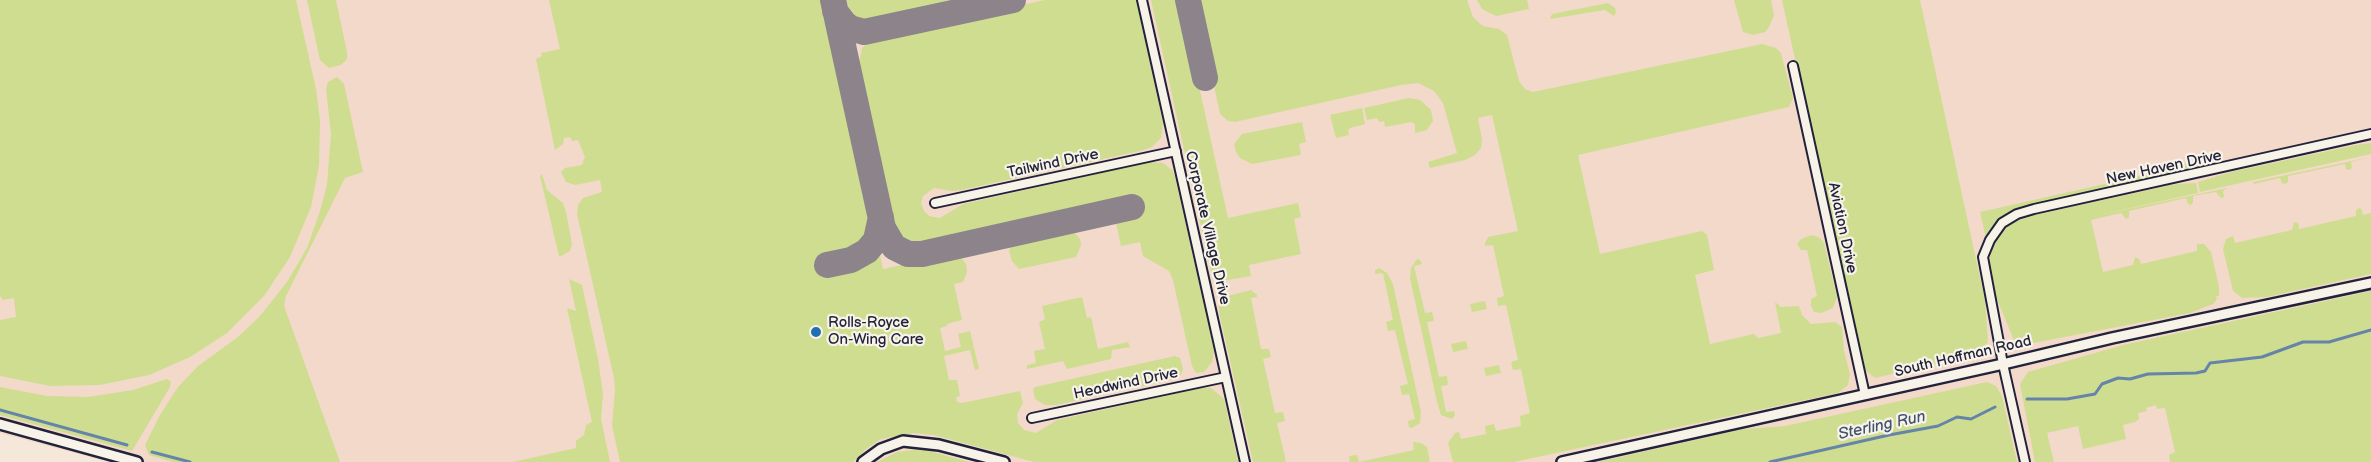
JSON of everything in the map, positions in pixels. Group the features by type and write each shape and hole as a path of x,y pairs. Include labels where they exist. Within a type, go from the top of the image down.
{"street":[{"name":"Corporate Village Drive","path":"1142,0 1245,462"},
{"name":"Aviation Drive","path":"1793,66 1865,395"},
{"name":"New Haven Drive","path":"2003,364 1983,257 1990,240 2002,223 2024,212 2371,134"},
{"name":"Tailwind Drive","path":"935,203 1176,151"},
{"name":"South Hoffman Road","path":"1562,462 2112,338 2371,283"},
{"path":"2003,364 2025,462"},
{"name":"Headwind Drive","path":"1032,418 1226,377"},
{"path":"0,424 137,462"},
{"path":"863,462 881,449 903,441 939,445 1004,462"}],"shaded area":[{"path":"0,0 2371,0 2371,462 108,462 0,433"}],"green space":[{"path":"0,0 296,0 316,89 320,120 319,165 311,207 290,257 264,296 227,333 190,357 149,375 100,385 50,386 0,376 0,320 16,317 14,298 3,300 0,296"},
{"path":"307,0 336,0 347,52 347,59 341,65 329,68 320,60"},
{"path":"549,0 823,0 883,269 958,253 966,264 967,272 963,282 954,284 962,320 940,328 945,351 961,347 958,334 970,331 979,369 975,370 970,350 944,356 949,380 957,380 960,396 956,397 957,402 962,403 1020,391 1023,403 1017,414 1018,423 1024,430 1036,433 1057,420 1201,388 1211,388 1224,399 1238,462 1034,462 934,435 914,433 881,439 853,462 620,462 612,425 614,378 577,214 578,205 583,198 602,192 600,180 575,185 566,182 561,172 565,168 582,165 585,157 578,140 572,141 570,137 564,138 563,144 555,150 536,59 542,56 541,53 560,49"},
{"path":"845,0 976,0 869,22 853,16"},
{"path":"1045,0 1136,0 1163,123 1161,138 1152,147 1140,151 961,190 934,188 923,196 921,203 924,211 929,216 940,218 963,204 1150,162 1163,163 1172,170 1175,177 1214,351 1212,362 1204,372 1196,373 1192,366 1169,271 1143,256 1140,242 1121,246 1115,218 1135,214 1133,199 941,242 910,244 900,237 896,228 859,64 862,48 872,40 896,33"},
{"path":"1151,0 1180,0 1228,218 1298,203 1301,217 1294,219 1301,254 1249,265 1251,276 1222,281 1212,276"},
{"path":"1196,0 1467,0 1473,17 1478,22 1483,26 1499,29 1507,35 1519,81 1525,89 1533,92 1762,44 1776,48 1781,53 1793,98 1789,107 1578,155 1600,254 1702,231 1707,235 1714,270 1695,275 1710,344 1754,334 1758,338 1781,333 1775,302 1781,307 1799,306 1802,315 1811,324 1835,322 1842,327 1844,351 1850,374 1848,385 1838,393 1514,462 1453,462 1448,443 1455,433 1459,432 1461,439 1486,434 1485,426 1494,424 1496,431 1521,426 1520,416 1530,413 1521,369 1513,370 1511,362 1518,360 1506,305 1498,306 1497,298 1504,296 1493,245 1485,246 1488,237 1518,231 1492,115 1478,118 1482,140 1481,148 1475,155 1465,160 1430,168 1428,162 1457,153 1443,103 1434,91 1418,83 1235,122 1228,121 1220,114"},
{"path":"1477,0 1527,0 1529,9 1496,16 1482,9"},
{"path":"1734,0 1771,0 1774,15 1765,32 1753,35 1743,32"},
{"path":"1782,0 1920,0 1985,301 1988,342 1978,354 1875,378 1866,371 1859,349"},
{"path":"1608,3 1615,8 1614,16 1605,10 1550,19 1552,14"},
{"path":"337,77 344,84 363,172 345,178 286,296 284,306 340,462 173,462 149,455 145,445 178,387 198,366 238,337 260,316 287,282 307,248 327,185 331,134 326,89 328,82"},
{"path":"1409,98 1420,100 1431,110 1433,121 1427,130 1415,133 1415,124 1412,122 1385,127 1384,121 1379,122 1377,118 1367,120 1364,108"},
{"path":"1362,108 1365,124 1350,128 1349,135 1336,138 1330,115"},
{"path":"1302,122 1306,142 1299,144 1301,155 1252,164 1240,158 1236,152 1234,144 1242,134"},
{"path":"2371,143 2371,154 2200,192 2198,182 2231,172"},
{"path":"2371,157 2351,162 2350,170 2346,169 2345,164 2288,176 2288,182 2285,184 2280,178 2254,184 2253,182"},
{"path":"2190,162 2192,167 2172,173 2020,208 1999,220 1990,229 1986,238 1980,212 2167,170"},
{"path":"542,174 547,190 563,203 566,212 572,244 570,251 561,256 559,256 540,176"},
{"path":"2196,183 2198,193 2090,217 2227,188 2223,191 2224,197 2221,198 2216,192 2193,196 2191,205 2188,204 2186,198 2129,211 2129,217 2126,219 2121,213 2091,220 2103,272 2133,265 2135,257 2141,264 2197,251 2197,244 2204,244 2211,252 2219,287 2219,296 2216,296 2217,299 2213,304 2190,313 2028,344 2014,340 1996,297 1989,262 1994,241 2009,225 2026,217 2176,184"},
{"path":"2359,208 2363,215 2371,213 2371,274 2267,297 2242,298 2233,291 2223,249 2226,239 2233,236 2235,243 2292,230 2294,222 2298,223 2299,229 2356,216 2356,210"},
{"path":"1069,227 1080,239 1081,245 1076,257 1019,269 1012,261 1009,251 1013,240"},
{"path":"1811,235 1819,237 1824,243 1837,297 1833,308 1821,313 1814,312 1811,306 1811,299 1817,296 1807,250 1801,250 1797,244 1801,239"},
{"path":"1417,259 1422,264 1414,266 1425,313 1432,312 1434,321 1427,322 1439,377 1447,376 1448,385 1441,386 1446,412 1454,411 1455,415 1452,419 1441,415 1437,402 1410,278 1411,268"},
{"path":"1379,268 1387,273 1393,284 1421,412 1420,423 1412,428 1409,427 1408,421 1415,419 1409,394 1402,395 1400,386 1408,384 1395,330 1388,331 1386,322 1393,320 1383,273 1375,274 1375,270"},
{"path":"569,279 582,285 598,359 603,394 601,419 610,462 513,462 576,448 576,441 584,435 586,425 592,422 567,308 576,311"},
{"path":"1251,290 1257,295 1251,298 1261,349 1269,349 1271,357 1263,359 1275,413 1283,412 1285,421 1277,423 1286,462 1253,462 1219,312 1219,304 1224,297"},
{"path":"2371,291 2371,462 2170,462 2169,455 2175,452 2165,408 2157,409 2156,405 2146,408 2147,411 2138,413 2139,419 2135,422 2123,425 2126,439 2083,449 2078,426 2047,433 2054,462 2035,462 2020,384 2028,372 2123,345"},
{"path":"1082,297 1087,318 1091,317 1098,349 1128,342 1130,347 1112,350 1111,359 1067,369 1063,361 1027,369 1027,365 1036,363 1034,351 1045,349 1039,322 1045,319 1042,306"},
{"path":"1485,301 1487,309 1472,312 1470,304"},
{"path":"1466,341 1468,349 1453,352 1451,344"},
{"path":"1175,356 1180,358 1183,369 1181,375 1175,379 1056,405 1045,405 1035,399 1033,389 1035,387"},
{"path":"1499,365 1501,373 1486,376 1484,368"},
{"path":"167,379 171,382 170,387 132,451 0,415 0,387 47,396 88,397 133,390"},
{"path":"1987,382 1996,386 2002,396 2017,462 1598,462 1744,429 1785,426"},
{"path":"1413,442 1427,447 1430,462 1359,462 1414,450"},
{"path":"929,451 969,462 877,462 897,452"},
{"path":"1357,455 1359,462 1350,462 1349,456"}],"waterway":[{"name":"Sterling Run","path":"2027,399 2067,399 2095,394 2102,384 2118,378 2130,379 2148,374 2196,373 2205,371 2210,363 2262,357 2303,342 2329,342 2371,330"},
{"name":"Sterling Run","path":"1770,462 1938,426 1957,417 1971,419 1995,407"},
{"path":"0,410 127,445"},
{"path":"152,452 190,462"}],"taxiway":[{"path":"833,0 883,228 894,247 908,254 922,254 1132,207"},
{"path":"835,11 850,28 864,32 1013,0"},
{"path":"1188,0 1205,78"},
{"path":"827,265 851,260 867,251 876,240 881,217"}],"place":[{"name":"Rolls-Royce On-Wing Care","path":"816,332"}]}
